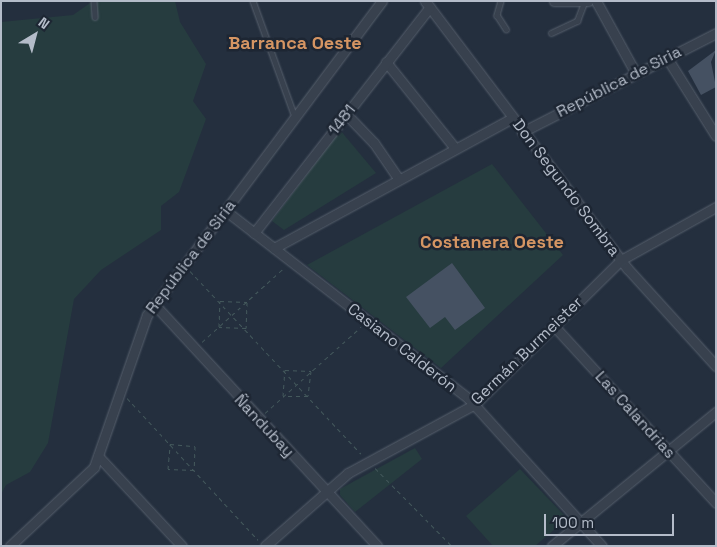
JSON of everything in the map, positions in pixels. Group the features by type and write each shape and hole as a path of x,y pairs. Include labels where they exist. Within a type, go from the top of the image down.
{"street":[{"name":"República de Siria","path":"10,546 91,471 120,394 142,324 154,304 226,211 294,114 382,1"},
{"path":"554,1 586,2"},
{"path":"601,2 635,72"},
{"name":"1481","path":"254,233 386,62 428,4"},
{"name":"Don Segundo Sombra","path":"428,4 522,132 621,260 716,366"},
{"name":"República de Siria","path":"522,132 635,72 716,33"},
{"path":"667,58 716,136"},
{"path":"386,62 456,148"},
{"path":"346,114 374,143 398,178"},
{"path":"274,248 398,178 512,118"},
{"name":"Germán Burmeister","path":"265,546 326,491 370,463 475,404 621,260 716,207"},
{"name":"Casiano Calderón","path":"226,211 475,404 602,546"},
{"name":"Ñandubay","path":"154,304 258,420 377,546"},
{"name":"Las Calandrias","path":"554,326 716,503"},
{"path":"552,546 716,412"},
{"path":"98,456 182,546"}],"lane":[{"path":"94,1 95,17"},
{"path":"253,1 294,114"},
{"path":"501,1 497,15 506,30"},
{"path":"551,33 577,21 586,2"}],"path":[{"path":"184,265 233,314 370,463 452,546"},
{"path":"194,350 286,266"},
{"path":"220,301 247,302"},
{"path":"219,327 220,301"},
{"path":"246,328 247,302"},
{"path":"258,420 296,383 363,324"},
{"path":"219,327 246,328"},
{"path":"285,370 311,371"},
{"path":"283,396 285,370"},
{"path":"308,396 311,371"},
{"path":"120,394 170,444 265,546"},
{"path":"283,396 308,396"},
{"path":"170,444 195,446 194,470"},
{"path":"170,444 168,469 194,470"}],"green space":[{"path":"93,1 175,1 180,22 206,64 193,101 206,119 179,192 161,206 161,230 101,270 74,299 48,443 30,472 6,485 1,494 1,22 73,15"},
{"path":"340,130 376,173 284,230 272,221"},
{"path":"492,164 563,255 441,368 307,265"},
{"path":"415,448 422,459 355,512 340,495 340,489"},
{"path":"520,469 564,515 561,524 535,546 493,546 466,516"}],"building":[{"path":"716,50 711,62 716,87 701,95 688,71"},
{"path":"452,263 485,308 455,330 445,317 430,328 406,297"}],"district":[{"name":"Barranca Oeste","path":"295,43"},
{"name":"Costanera Oeste","path":"492,242"}]}
